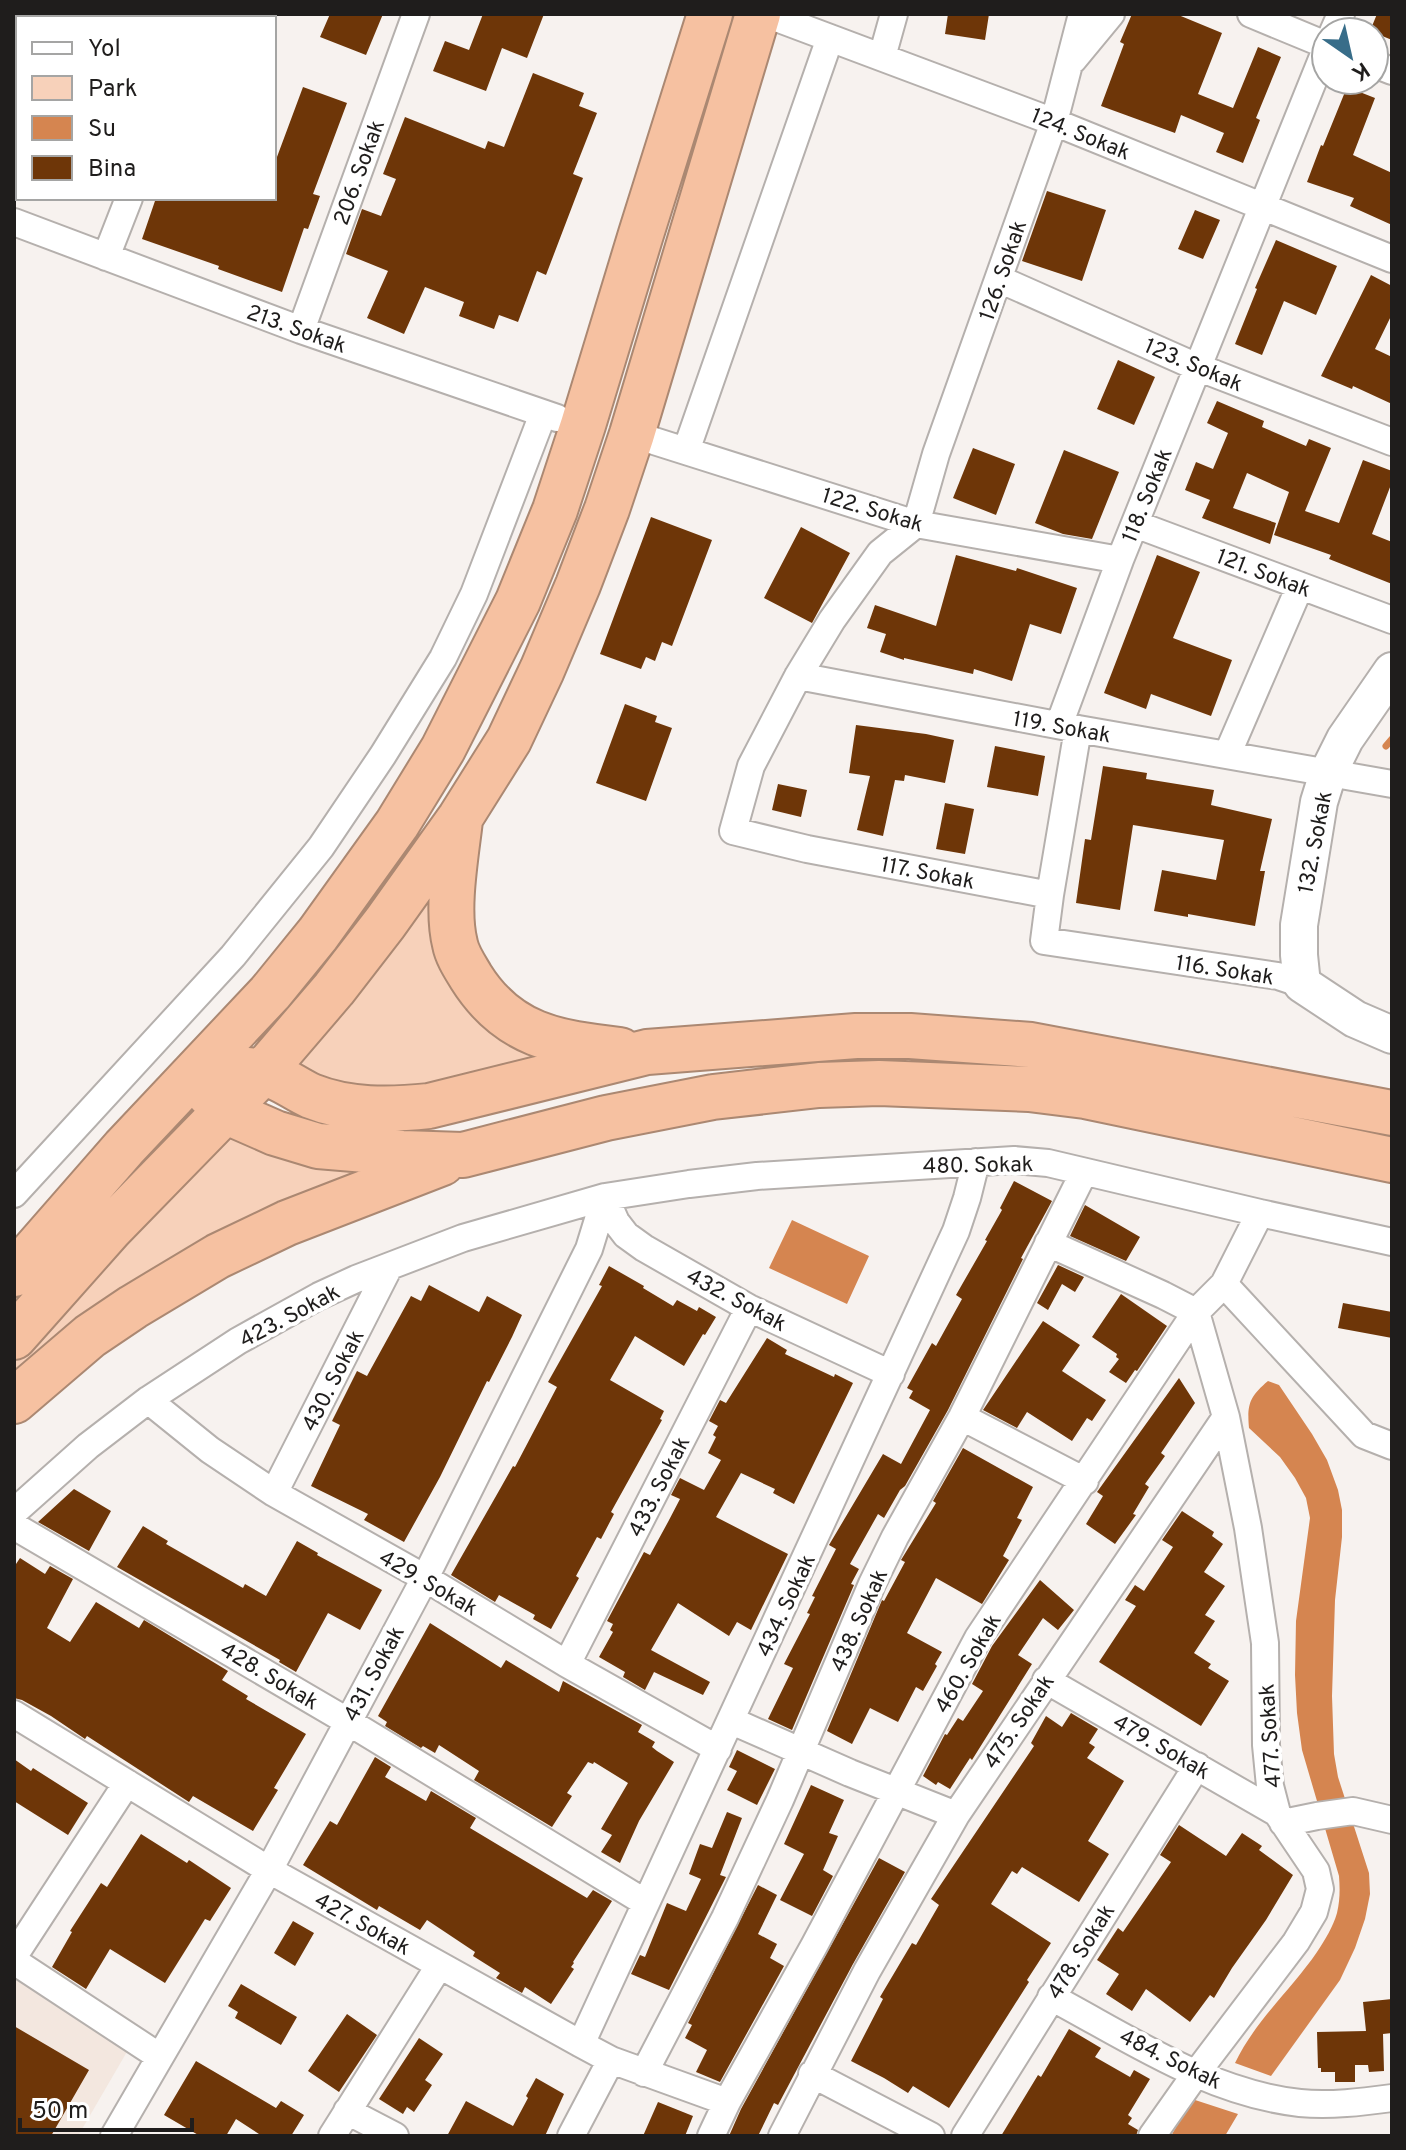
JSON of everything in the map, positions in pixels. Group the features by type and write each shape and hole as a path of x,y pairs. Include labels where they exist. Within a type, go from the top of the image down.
{"highway":[{"path":"263,1072 334,989 460,818 509,740 542,670 603,522 632,434 758,14"},
{"path":"14,1337 110,1229 270,993 318,934 397,824 443,749 518,601 555,510 563,420 641,234 707,15"},
{"path":"460,818 453,889 455,945 464,966 490,1003 537,1034 572,1045 647,1052"},
{"path":"14,1274 208,1081 227,1068 263,1072 313,1096 342,1104 400,1109 429,1106 647,1052 856,1036 969,1039 1031,1045 1392,1113"},
{"path":"208,1081 275,1133 318,1146 463,1155"},
{"path":"14,1401 90,1336 133,1307 218,1256 287,1223 463,1155 606,1118 713,1097 819,1085 879,1083 1029,1089 1085,1096 1392,1160"}],"main road":[{"name":"132. Sokak","path":"1302,984 1299,925 1319,802 1328,773 1345,739 1392,671"},
{"name":"116. Sokak","path":"1302,984 1355,1019 1392,1035"}],"street":[{"name":"206. Sokak","path":"301,330 416,14"},
{"name":"124. Sokak","path":"766,14 1054,122 1392,259"},
{"path":"882,57 894,14"},
{"name":"126. Sokak","path":"916,524 936,454 1054,122 1082,14"},
{"path":"1068,66 1111,14"},
{"path":"1251,14 1310,40"},
{"path":"686,451 830,38"},
{"name":"118. Sokak","path":"1078,729 1059,725 1120,560 1310,88"},
{"path":"106,257 128,200"},
{"name":"213. Sokak","path":"14,222 301,330 563,420"},
{"name":"123. Sokak","path":"999,279 1197,367 1392,442"},
{"path":"14,1194 233,956 321,847 443,658 563,420"},
{"name":"122. Sokak","path":"632,434 916,524 1120,560"},
{"path":"798,676 832,620 880,553 916,524"},
{"name":"121. Sokak","path":"1135,524 1392,620"},
{"path":"1227,755 1300,586"},
{"name":"119. Sokak","path":"798,676 1392,784"},
{"name":"117. Sokak","path":"798,676 751,766 733,831 807,849 1050,895"},
{"path":"1050,895 1078,729"},
{"name":"116. Sokak","path":"1050,895 1044,941 1278,976 1302,984"},
{"name":"480. Sokak","path":"605,1197 757,1176 1014,1160 1048,1163 1392,1242"},
{"name":"434. Sokak","path":"581,2044 956,1231 976,1162"},
{"name":"438. Sokak","path":"644,2073 725,1918 872,1584 962,1417 1084,1172"},
{"name":"423. Sokak","path":"14,1512 88,1446 148,1400 283,1315 356,1279 463,1238 605,1197"},
{"name":"432. Sokak","path":"605,1197 616,1222 626,1235 644,1248 749,1308 891,1374"},
{"name":"431. Sokak","path":"114,2136 269,1870 425,1578 589,1249 605,1197"},
{"name":"460. Sokak","path":"711,2136 978,1638 1196,1312 1224,1284 1260,1213"},
{"path":"1048,1243 1196,1312 1226,1417"},
{"name":"430. Sokak","path":"274,1493 389,1267"},
{"path":"1224,1284 1364,1435 1392,1446"},
{"name":"433. Sokak","path":"567,1664 749,1308"},
{"name":"429. Sokak","path":"148,1400 210,1450 274,1493 718,1749"},
{"path":"962,1417 1085,1481"},
{"name":"475. Sokak","path":"782,2136 867,1971 956,1815 1226,1417"},
{"name":"477. Sokak","path":"1152,2136 1296,1942 1314,1912 1320,1889 1316,1871 1280,1818 1270,1786 1266,1745 1265,1643 1248,1528 1226,1417"},
{"name":"428. Sokak","path":"14,1526 347,1721 646,1903"},
{"name":"479. Sokak","path":"1046,1680 1197,1766 1280,1818"},
{"name":"427. Sokak","path":"14,1714 269,1870 581,2044 611,2060 727,2102"},
{"path":"732,1721 956,1815"},
{"name":"478. Sokak","path":"965,2136 1197,1766"},
{"path":"127,1783 14,1959 160,2057"},
{"path":"1280,1818 1353,1811 1392,1820"},
{"path":"332,2136 439,1966"},
{"name":"484. Sokak","path":"1051,1997 1195,2075 1254,2094 1303,2103 1334,2104 1392,2098"},
{"path":"571,2136 611,2060"},
{"path":"812,2074 931,2136"},
{"path":"347,2111 395,2136"}],"shaded area":[{"path":"14,1977 128,2050 78,2136 14,2136"}],"green space":[{"path":"439,875 437,909 552,1057 470,1080 359,1091 288,1069"},
{"path":"228,1130 375,1169 14,1379 14,1364 22,1353"}],"water":[{"path":"792,1220 869,1256 847,1304 769,1268"},
{"path":"1268,1381 1279,1385 1327,1460 1342,1510 1335,1600 1334,1754 1338,1777 1369,1873 1370,1894 1355,1948 1340,1980 1271,2076 1235,2063 1263,2019 1323,1943 1337,1913 1340,1890 1339,1876 1302,1750 1297,1713 1296,1621 1310,1518 1306,1498 1295,1478 1280,1457 1249,1428 1251,1402"},
{"path":"1192,2099 1238,2114 1225,2136 1171,2136"}],"building":[{"path":"330,14 383,14 366,55 320,37"},
{"path":"483,14 544,14 527,58 502,48 486,91 433,71 445,41 469,50"},
{"path":"948,14 989,14 985,40 945,34"},
{"path":"1132,14 1176,14 1222,33 1198,94 1233,108 1258,47 1281,57 1256,118 1260,120 1243,163 1216,152 1224,133 1181,115 1175,133 1101,106 1124,44 1120,42"},
{"path":"1392,14 1392,40 1390,16 1376,16"},
{"path":"533,73 584,93 579,106 597,113 573,174 583,178 546,275 537,271 518,322 499,315 494,329 459,316 464,302 425,287 404,334 367,318 388,271 346,254 362,209 381,216 396,179 383,174 405,117 485,149 488,141 504,147"},
{"path":"303,87 347,103 313,194 320,196 308,229 304,228 282,292 142,239 155,200 276,200 276,160"},
{"path":"1343,96 1375,98 1353,155 1392,173 1392,225 1350,206 1354,198 1307,182"},
{"path":"1047,191 1106,210 1082,281 1022,261"},
{"path":"1195,210 1220,220 1203,259 1178,249"},
{"path":"1276,240 1337,266 1316,315 1284,301 1262,355 1235,344"},
{"path":"1371,275 1392,286 1392,314 1375,349 1392,357 1392,404 1353,386 1352,389 1321,376"},
{"path":"1118,360 1155,377 1134,425 1097,409"},
{"path":"1217,401 1264,421 1262,427 1306,446 1309,439 1331,448 1305,511 1339,523 1363,460 1392,471 1392,482 1372,534 1392,542 1392,584 1329,559 1331,555 1274,535 1289,492 1247,473 1233,508 1276,523 1270,544 1202,518 1210,500 1185,490 1196,462 1213,469 1228,433 1207,423"},
{"path":"973,448 1015,464 996,515 953,498"},
{"path":"1064,450 1119,472 1092,539 1063,534 1035,523"},
{"path":"651,517 712,540 672,646 662,642 655,661 646,657 641,669 600,654"},
{"path":"801,527 850,553 812,623 764,598"},
{"path":"956,555 1016,571 1017,568 1077,588 1061,634 1030,624 1012,681 974,669 973,674 880,652 886,634 867,628 875,605 936,626"},
{"path":"1157,555 1200,572 1173,638 1232,660 1211,716 1151,694 1146,709 1104,693"},
{"path":"625,704 657,716 655,722 672,728 646,801 596,783"},
{"path":"856,725 954,740 945,783 905,775 904,781 895,780 883,836 857,830 870,776 849,773"},
{"path":"995,746 1045,756 1038,796 987,787"},
{"path":"1103,766 1147,773 1146,779 1214,790 1211,805 1272,819 1260,871 1265,871 1255,926 1154,911 1162,870 1216,880 1224,840 1133,825 1120,910 1076,903 1085,839 1091,840"},
{"path":"778,784 807,790 801,817 772,810"},
{"path":"945,803 974,809 965,854 936,849"},
{"path":"1014,1181 1052,1201 948,1410 905,1486 884,1518 878,1514 850,1564 859,1569 851,1584 854,1585 792,1730 768,1719 793,1668 784,1664 810,1614 807,1613 815,1597 812,1596 836,1549 829,1545 883,1454 901,1464 930,1410 909,1398 913,1391 907,1388 932,1343 936,1346 962,1299 956,1295 987,1241"},
{"path":"1085,1205 1140,1237 1126,1261 1070,1236"},
{"path":"1058,1265 1084,1277 1075,1292 1062,1284 1048,1310 1037,1303"},
{"path":"609,1266 673,1306 677,1300 716,1317 684,1366 635,1336 610,1380 664,1411 662,1420 611,1512 614,1514 601,1539 597,1537 576,1576 579,1578 551,1629 533,1619 535,1615 499,1595 495,1602 451,1575 515,1467 557,1387 548,1382 602,1286 599,1285"},
{"path":"429,1285 479,1312 487,1296 522,1315 404,1542 364,1520 368,1514 311,1486 340,1425 332,1421 357,1371 367,1376 411,1296 421,1301"},
{"path":"1121,1294 1167,1326 1126,1383 1109,1372 1119,1359 1117,1354 1092,1337"},
{"path":"1343,1303 1392,1312 1392,1338 1338,1328"},
{"path":"1043,1321 1080,1345 1062,1371 1106,1400 1092,1421 1087,1418 1072,1441 1027,1412 1017,1428 983,1410"},
{"path":"767,1338 787,1350 785,1354 853,1383 794,1504 773,1493 775,1489 741,1473 716,1517 788,1554 751,1630 737,1622 729,1636 678,1603 651,1650 710,1682 703,1695 654,1672 645,1690 623,1677 625,1672 599,1657 613,1632 610,1630 613,1624 607,1621 644,1552 650,1555 680,1499 671,1495 680,1478 704,1490 721,1460 708,1453 718,1426 709,1421 720,1400 726,1403"},
{"path":"1179,1378 1195,1403 1161,1453 1165,1456 1145,1484 1149,1487 1133,1514 1136,1515 1115,1544 1086,1524 1103,1496 1097,1492"},
{"path":"963,1448 1033,1487 1017,1518 1022,1520 1003,1556 1009,1560 982,1604 936,1578 907,1633 942,1652 935,1664 937,1666 923,1691 916,1687 898,1722 870,1708 852,1744 827,1731 882,1600 905,1562 901,1560 936,1503 933,1501"},
{"path":"74,1489 111,1511 89,1551 38,1522"},
{"path":"1182,1511 1214,1532 1212,1536 1223,1544 1204,1572 1225,1586 1205,1615 1215,1621 1194,1653 1211,1664 1208,1668 1229,1681 1201,1726 1099,1662 1136,1606 1125,1600 1135,1585 1144,1591 1173,1547 1162,1540"},
{"path":"143,1526 168,1541 166,1544 243,1588 245,1584 266,1596 297,1541 382,1590 360,1630 328,1613 296,1672 117,1567"},
{"path":"20,1558 45,1574 50,1566 73,1579 47,1628 70,1642 96,1602 139,1628 144,1620 228,1671 222,1680 248,1696 246,1699 306,1734 253,1831 193,1796 189,1802 87,1736 85,1739 51,1716 14,1698 14,1567"},
{"path":"1040,1580 1074,1610 1058,1630 1043,1618 1018,1655 1032,1664 972,1760 970,1758 950,1789 938,1782 936,1785 923,1776 945,1734 958,1718 963,1721 983,1691 972,1684 992,1646"},
{"path":"430,1623 501,1668 506,1660 559,1692 563,1681 642,1725 638,1732 655,1742 652,1747 674,1762 639,1821 620,1863 601,1852 612,1835 601,1829 628,1783 594,1762 588,1762 567,1793 572,1796 552,1827 474,1780 479,1771 439,1745 435,1753 385,1726 387,1722 378,1716"},
{"path":"1071,1713 1098,1729 1089,1743 1095,1747 1087,1758 1124,1781 1088,1841 1109,1854 1079,1902 1022,1867 1017,1874 1012,1871 991,1904 1051,1943 949,2108 913,2086 908,2093 851,2061 883,1999 880,1997 939,1905 931,1899 1034,1746 1031,1743 1046,1716 1062,1727"},
{"path":"737,1750 775,1769 757,1805 727,1790 737,1771 729,1767"},
{"path":"375,1757 391,1767 385,1777 426,1801 431,1791 476,1818 470,1828 587,1898 593,1890 612,1901 573,1962 571,1967 574,1969 551,2004 525,1987 522,1993 496,1978 500,1973 427,1920 420,1930 379,1906 377,1910 303,1865 330,1821 337,1825"},
{"path":"14,1759 88,1803 68,1835 14,1801"},
{"path":"811,1785 844,1800 829,1833 838,1836 823,1870 833,1876 812,1916 780,1900 804,1854 784,1844"},
{"path":"727,1812 742,1818 720,1875 726,1877 669,1990 631,1974 640,1955 645,1957 667,1903 686,1911 701,1879 689,1874 700,1844 712,1848"},
{"path":"1179,1825 1226,1856 1242,1833 1262,1846 1259,1850 1293,1875 1214,1998 1210,1995 1190,2022 1146,1989 1132,2011 1106,1994 1119,1974 1097,1960 1118,1928 1123,1932 1171,1862 1160,1855"},
{"path":"141,1834 187,1863 189,1860 231,1888 210,1921 205,1919 165,1983 110,1949 86,1989 52,1967 70,1931 101,1883 107,1887"},
{"path":"879,1858 905,1872 758,2136 729,2136 741,2109"},
{"path":"758,1885 777,1895 758,1934 777,1944 770,1958 784,1966 720,2082 696,2072 707,2050 685,2038 692,2025 688,2023"},
{"path":"293,1921 314,1933 295,1966 274,1953"},
{"path":"241,1984 297,2017 281,2045 235,2018 238,2012 228,2006"},
{"path":"1392,1999 1392,2033 1383,2034 1384,2071 1369,2072 1368,2065 1355,2065 1355,2082 1335,2082 1335,2072 1321,2072 1318,2068 1317,2032 1366,2031 1363,2002"},
{"path":"347,2014 377,2035 339,2092 308,2071"},
{"path":"14,2026 89,2070 51,2136 14,2136"},
{"path":"1069,2029 1101,2048 1095,2057 1130,2077 1134,2070 1150,2079 1128,2115 1132,2118 1128,2124 1138,2130 1136,2136 1001,2136 1038,2075 1041,2077"},
{"path":"419,2038 443,2054 425,2080 432,2085 414,2112 407,2107 403,2114 379,2099"},
{"path":"196,2061 276,2108 281,2101 304,2115 291,2136 262,2136 236,2119 226,2136 200,2136 164,2115"},
{"path":"536,2078 564,2094 545,2136 447,2136 466,2101 513,2126"},
{"path":"658,2102 693,2116 685,2136 643,2136"}],"waterway":[{"path":"1386,746 1392,739"}]}
